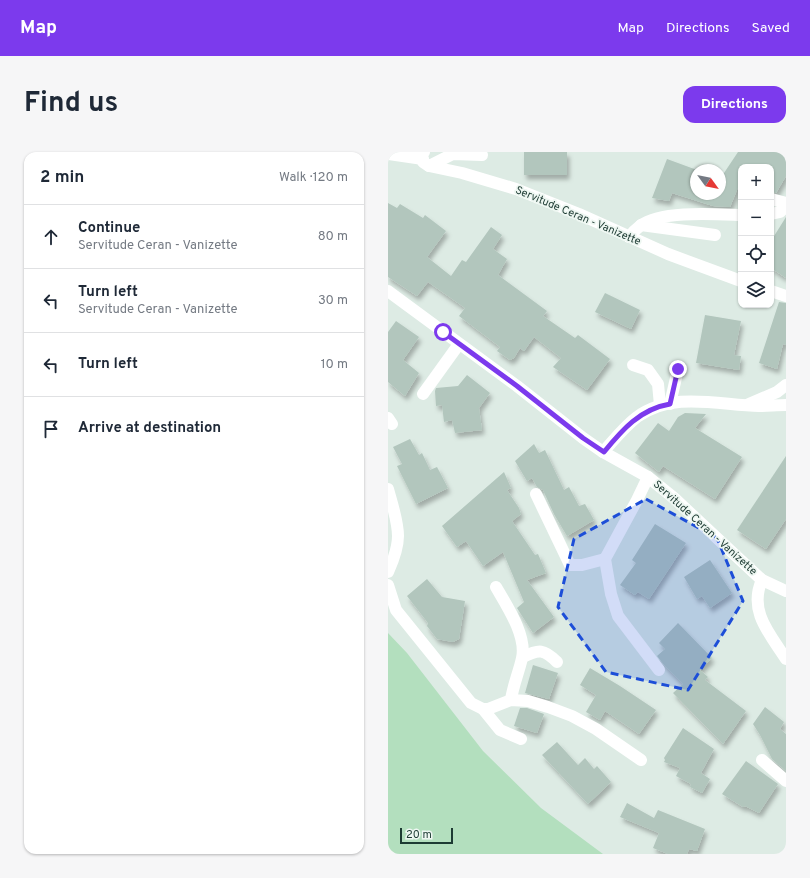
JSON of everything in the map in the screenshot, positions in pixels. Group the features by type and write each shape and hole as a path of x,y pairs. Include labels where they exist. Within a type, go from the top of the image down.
{"street":[{"name":"Servitude Ceran - Vanizette","path":"388,154 425,159 462,173 516,189 579,214 703,268 738,280"},
{"path":"425,159 453,154 482,154"},
{"path":"774,200 786,205 780,212 774,213"},
{"path":"629,237 640,225 656,219 675,215 738,215"},
{"path":"640,225 715,235"},
{"name":"Servitude Ceran - Vanizette","path":"388,291 517,386 583,438 604,452 648,477 674,498 762,580 786,591"},
{"path":"774,292 786,296"},
{"path":"423,394 459,344"},
{"path":"633,366 648,370 658,384 665,404"},
{"path":"665,404 678,369"},
{"path":"746,405 777,392 786,385"},
{"path":"604,452 618,435 638,416 665,404 704,401 758,406 786,405"},
{"path":"648,477 605,559 611,594 618,616 659,670"},
{"path":"388,489 398,536 395,555 388,572"},
{"path":"536,494 570,565 582,565 605,559"},
{"path":"762,580 758,589 756,605 761,620 786,659"},
{"path":"388,585 396,610 471,703 483,709 500,730 521,739"},
{"path":"496,587 519,631 524,647 523,657 513,687 511,700"},
{"path":"767,629 786,645"},
{"path":"523,657 535,651 548,653 558,662"},
{"path":"483,709 488,709 511,700 528,701 572,716 596,729 641,760"},
{"path":"762,760 786,781"}],"highlighted area":[{"path":"646,499 717,538 743,601 688,690 606,672 558,607 574,539"}],"green space":[{"path":"388,633 407,653 483,751 541,808 603,854 388,854"}],"building":[{"path":"524,152 567,152 567,175 524,175"},
{"path":"738,152 786,152 786,176 776,193 774,193 774,164 738,164 738,187 730,207 713,206 694,200 726,200 726,170"},
{"path":"667,159 690,167 690,199 672,193 669,201 652,198"},
{"path":"388,203 397,208 400,204 423,218 425,215 446,231 427,257 451,276 462,260 466,262 491,227 502,235 493,249 507,259 498,275 547,311 543,316 575,338 578,335 610,359 587,390 553,367 561,358 534,337 524,351 520,348 514,358 510,360 497,351 500,347 459,316 465,308 428,282 417,296 388,277"},
{"path":"786,217 786,278 774,270 774,236"},
{"path":"605,293 640,310 631,329 595,312"},
{"path":"779,302 786,303 786,345 783,344 777,369 759,363"},
{"path":"705,315 741,321 734,355 741,356 739,370 696,363"},
{"path":"396,321 419,337 403,360 419,373 405,396 388,382 388,332"},
{"path":"467,375 490,393 479,408 482,430 455,433 452,420 444,422 442,405 436,406 435,391 436,388 458,386"},
{"path":"685,413 706,414 695,428 742,457 715,499 663,466 659,472 635,453 658,423 669,431 678,417"},
{"path":"410,439 419,455 422,453 430,470 437,467 448,488 416,504 397,466 402,464 393,447"},
{"path":"534,444 539,453 545,450 564,490 569,487 579,506 585,504 594,520 567,536 554,514 543,490 537,487 532,478 527,481 515,461"},
{"path":"786,456 786,519 766,549 737,530"},
{"path":"504,472 511,488 507,490 519,508 521,514 512,521 535,555 538,554 546,573 527,580 554,617 533,633 517,608 524,602 503,552 483,566 466,541 457,547 442,526"},
{"path":"655,524 686,543 649,599 638,592 635,595 620,585 636,563 632,560"},
{"path":"710,560 732,593 710,608 702,596 697,599 684,577"},
{"path":"427,579 442,597 465,601 459,639 453,642 437,639 427,626 428,623 407,596"},
{"path":"678,623 712,658 700,670 708,677 705,680 746,711 723,744 673,693 683,684 657,656 665,649 659,643"},
{"path":"533,665 558,673 549,699 525,693"},
{"path":"590,668 656,710 639,734 605,711 600,720 586,712 596,695 580,685"},
{"path":"765,707 784,722 780,729 786,734 786,771 772,759 753,724"},
{"path":"520,708 527,708 544,714 537,733 514,726"},
{"path":"683,728 714,749 701,773 710,779 702,793 690,787 691,784 676,776 680,768 664,762 664,758"},
{"path":"557,742 578,765 585,758 594,769 597,766 611,782 588,804 542,755"},
{"path":"746,761 778,784 759,813 745,806 743,807 722,794"},
{"path":"627,803 654,818 658,810 705,829 697,851 689,849 687,854 668,854 653,848 659,833 620,817"}],"route":[{"path":"443,332 542,404 583,438 604,452 625,427 638,416 660,405 670,404 678,369"}]}
